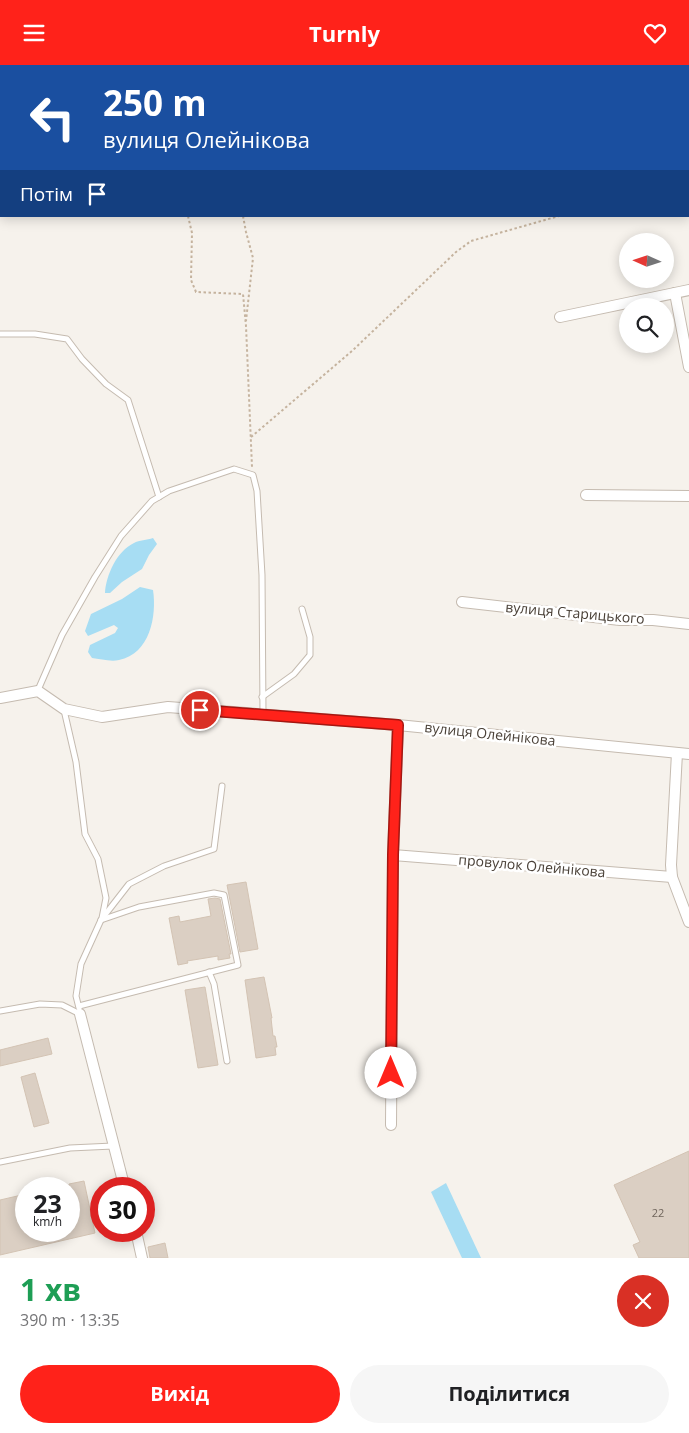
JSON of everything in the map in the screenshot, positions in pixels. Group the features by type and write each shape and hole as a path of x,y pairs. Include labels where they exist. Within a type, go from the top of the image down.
{"street":[{"path":"560,317 689,290"},
{"path":"675,293 689,367"},
{"path":"586,495 689,496"},
{"name":"вулиця Старицького","path":"462,602 620,620 654,620 689,624"},
{"path":"0,698 38,691"},
{"name":"вулиця Олейнікова","path":"38,691 64,709 102,717 168,707 398,725 689,754"},
{"path":"391,1125 393,855 398,725"},
{"path":"677,753 671,865 672,877 689,922"},
{"name":"провулок Олейнікова","path":"393,855 672,877"},
{"path":"79,1010 122,1177"},
{"path":"138,1242 142,1258"}],"lane":[{"path":"671,65 676,65"},
{"path":"0,334 35,335 67,339 82,359 106,384 128,400 159,497"},
{"path":"38,691 62,635 121,536 152,501 169,491 234,469 253,475 257,491 262,575 262,713"},
{"path":"262,697 294,674 310,655 310,637 302,609"},
{"path":"64,709 76,762 85,834 98,859 106,898 101,919 81,964 76,996 79,1010"},
{"path":"101,919 130,884 164,866 214,849 222,786"},
{"path":"0,1011 40,1003 62,1005 79,1010 238,965 224,895 214,893 139,907 101,919"},
{"path":"209,972 214,984 226,1061"},
{"path":"0,1162 70,1148 114,1146"}],"path":[{"path":"188,217 192,233 191,280 196,293 242,294 246,326 253,475"},
{"path":"243,217 253,258 246,326"},
{"path":"250,437 352,351 456,252 471,241 555,217"}],"water":[{"path":"153,538 157,544 142,569 122,582 110,593 105,593 110,571 122,552 136,542"},
{"path":"140,587 153,590 154,600 152,622 144,642 130,656 119,660 109,661 92,658 88,652 90,645 115,633 118,628 114,625 88,636 85,631 91,614 122,599"},
{"path":"446,1183 481,1258 462,1258 431,1192"}],"building":[{"path":"246,882 258,949 240,952 227,885"},
{"path":"208,899 220,899 231,954 229,954 230,958 218,960 218,956 187,961 188,963 178,965 169,918 179,916 180,922 211,916"},
{"path":"264,977 272,1018 273,1036 275,1036 277,1047 275,1047 276,1055 256,1058 245,980"},
{"path":"205,987 218,1065 198,1068 185,990"},
{"path":"48,1038 52,1054 0,1066 0,1050"},
{"path":"35,1073 49,1123 34,1127 21,1077"},
{"path":"689,1151 689,1258 639,1258 633,1245 640,1242 614,1185"},
{"path":"84,1181 90,1209 90,1234 80,1236 80,1182"},
{"path":"15,1197 15,1242 56,1242 0,1255 0,1200"},
{"path":"165,1243 168,1258 150,1258 148,1247"}],"route":[{"path":"200,710 262,713 398,725 393,855 391,1073"}]}
